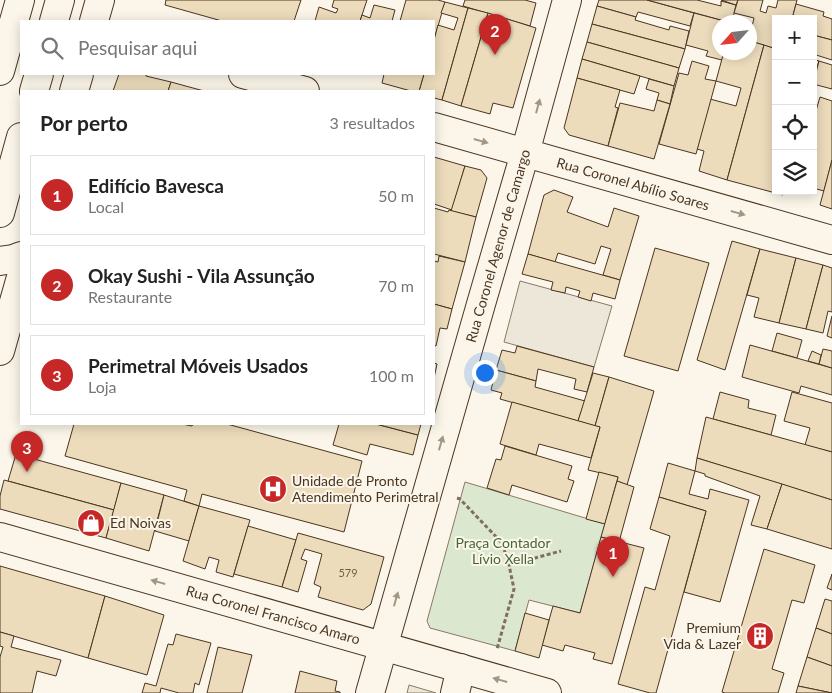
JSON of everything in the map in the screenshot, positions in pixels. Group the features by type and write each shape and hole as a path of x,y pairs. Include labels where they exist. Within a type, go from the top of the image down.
{"main road":[{"path":"0,71 20,0"},
{"path":"54,20 60,0"},
{"path":"94,20 100,0"},
{"name":"Rua Coronel Agenor de Camargo","path":"370,693 526,153 567,0"},
{"path":"34,90 39,75"},
{"path":"74,90 79,75"},
{"path":"247,75 302,90"},
{"name":"Rua Coronel Abílio Soares","path":"435,128 832,240"},
{"path":"0,213 20,141"},
{"path":"0,261 20,256"},
{"path":"0,351 20,281"},
{"name":"Rua Coronel Francisco Amaro","path":"0,537 383,646 458,681 490,677 547,693"}],"path":[{"path":"428,490 460,499 502,542 514,589 490,677"},
{"path":"508,565 561,551"}],"green space":[{"name":"Praça Contador Lívio Xella","path":"465,482 605,524 580,613 529,600 515,651 430,628 427,621"}],"shaded area":[{"path":"520,281 612,306 594,367 504,342"},
{"path":"409,685 436,693 407,693"}],"building":[{"path":"166,0 301,0 294,20 218,20 165,5"},
{"path":"334,0 367,0 360,20 315,20 319,7 336,13 338,9 332,7"},
{"path":"406,0 438,0 445,2 435,37 435,20 400,20"},
{"path":"465,0 525,0 536,3 530,26 463,6"},
{"path":"599,0 647,0 694,13 690,26 638,12 636,17 597,6"},
{"path":"647,0 697,0 721,6 721,1 736,5 734,15 712,15 712,18"},
{"path":"721,0 738,0 736,5"},
{"path":"738,0 763,0 760,11 766,13 768,6 776,8 778,0 797,0 793,15 772,15 772,48 757,43 757,15 734,13"},
{"path":"445,2 468,8 442,100 435,98 435,90 419,90 424,75 435,75 435,36 438,25 454,30 458,18 441,13"},
{"path":"796,4 824,12 823,16 832,19 832,40 817,36 817,15 793,15"},
{"path":"374,5 395,10 392,20 360,20 362,15 370,18"},
{"path":"597,6 636,17 635,20 669,30 670,26 689,31 685,49 592,24"},
{"path":"468,8 488,13 461,106 442,100"},
{"path":"488,13 536,28 513,108 493,103 490,114 461,106"},
{"path":"694,13 712,18 712,58 706,56 708,51 686,45"},
{"path":"592,24 685,49 679,68 587,42"},
{"path":"817,36 832,40 832,60 817,55"},
{"path":"587,42 679,68 674,86 582,59"},
{"path":"757,43 764,45 727,180 699,171 704,151 697,149 710,99 736,106 741,88 716,81 722,60 757,60"},
{"path":"764,45 772,48 772,192 727,180"},
{"path":"582,59 640,76 634,94 577,78"},
{"path":"692,61 709,66 705,79 716,81 696,154 659,144 679,73 688,75"},
{"path":"819,61 832,65 832,89 817,85"},
{"path":"119,75 146,75 171,82 168,90 113,90"},
{"path":"384,75 424,75 419,90 407,90 382,83"},
{"path":"577,78 620,90 615,107 618,108 608,146 569,135 564,128"},
{"path":"649,79 674,86 670,104 657,100 659,93 646,89"},
{"path":"171,82 200,90 168,90"},
{"path":"820,97 832,101 832,160 824,191 817,189 817,107"},
{"path":"657,100 670,104 654,159 608,146 620,103 654,111"},
{"path":"435,157 465,166 452,210 435,204"},
{"path":"832,160 832,209 820,205"},
{"path":"465,166 481,170 487,178 476,217 451,211"},
{"path":"554,190 573,197 567,212 608,227 614,208 639,216 620,280 603,275 611,249 601,246 595,264 558,253 555,262 528,254 544,195"},
{"path":"435,208 476,217 465,262 435,254"},
{"path":"732,241 760,249 725,370 697,360"},
{"path":"655,248 709,263 678,371 624,356"},
{"path":"760,249 796,258 779,323 754,317 759,298 747,295"},
{"path":"528,254 620,280 615,299 593,293 591,301 578,297 580,291 566,287 565,293 551,290 553,282 522,274"},
{"path":"439,256 465,262 452,309 435,304 435,261 438,262"},
{"path":"796,258 823,265 806,329 779,323"},
{"path":"823,265 832,268 832,312 828,311 823,333 806,329"},
{"path":"435,304 452,309 447,329 440,328 436,346"},
{"path":"832,316 832,338 827,336"},
{"path":"777,333 802,340 797,358 772,351"},
{"path":"750,345 832,368 832,395 801,386 799,393 742,377"},
{"path":"517,346 594,367 587,392 574,389 576,379 538,369 536,381 496,370 502,350 515,353"},
{"path":"823,349 832,351 832,368 819,364"},
{"path":"812,351 821,355 819,364 808,361"},
{"path":"496,370 536,381 535,387 585,401 578,421 500,399 502,393 491,390"},
{"path":"593,373 609,377 595,426 578,421"},
{"path":"609,377 654,391 627,485 617,481 618,477 588,470 600,427 595,426"},
{"path":"720,392 749,400 748,408 776,415 771,435 713,419"},
{"path":"792,392 832,403 832,452 805,445 810,428 784,421"},
{"path":"512,402 600,427 591,458 539,444 536,455 500,444"},
{"path":"706,417 832,452 832,500 697,458"},
{"name":"Unidade de Pronto Atendimento Perimetral","path":"74,425 231,425 362,461 344,532 202,494 199,506 184,501 187,490 65,456"},
{"path":"339,425 380,425 418,435 413,455 370,444 367,455 333,445"},
{"path":"380,425 421,425 418,435"},
{"path":"505,446 572,466 568,479 574,481 567,502 512,485 509,495 487,488 496,459 501,460"},
{"path":"16,454 121,483 114,510 8,481"},
{"path":"697,458 782,484 767,529 751,525 760,496 695,471"},
{"path":"668,463 695,471 689,494 708,499 710,489 749,500 720,602 684,592 706,511 659,497"},
{"path":"599,472 618,477 605,524 586,519"},
{"path":"4,480 114,510 106,538 0,509 0,496"},
{"path":"617,481 634,487 619,542 601,537"},
{"path":"121,483 164,495 149,551 106,538"},
{"path":"782,484 832,500 832,549 767,529"},
{"path":"164,495 199,506 189,541 155,531"},
{"path":"659,497 706,511 656,693 650,693 618,684 645,587 655,590 670,536 650,529"},
{"path":"199,506 250,520 233,577 216,572 219,560 209,557 205,569 183,561"},
{"path":"248,526 296,540 282,587 234,574"},
{"path":"298,533 384,557 371,604 363,610 318,597 321,587 314,584 322,554 305,549 301,559 307,561 298,592 282,587"},
{"path":"601,537 644,548 612,664 593,659 595,653 565,645 563,651 542,645 553,606 580,613"},
{"name":"Premium Vida & Lazer","path":"764,549 815,565 804,603 792,600 772,669 784,673 778,693 725,693 722,692"},
{"path":"0,566 105,596 88,658 0,632"},
{"path":"832,574 832,590 827,588"},
{"path":"105,596 164,615 147,675 88,658"},
{"path":"825,599 832,601 832,634 816,628"},
{"path":"525,613 549,620 539,658 515,651"},
{"path":"816,628 832,634 832,666 807,657"},
{"path":"0,632 14,636 11,647 61,660 56,676 37,671 32,693 0,693 0,657 3,647 0,646"},
{"path":"176,634 211,643 199,685 195,683 193,693 179,693 161,688 160,693 142,693 145,683 156,686 168,644 173,645"},
{"path":"218,647 252,655 242,693 207,693"},
{"path":"807,657 832,666 832,693 798,686"},
{"path":"300,671 337,681 335,691 340,693 295,693"},
{"path":"798,686 832,693 796,693"}],"place":[{"name":"Okay Sushi - Vila Assunção","path":"495,55"},
{"name":"Perimetral Móveis Usados","path":"27,472"},
{"name":"Unidade de Pronto Atendimento Perimetral","path":"273,489"},
{"name":"Ed Noivas","path":"91,523"},
{"name":"Edifício Bavesca","path":"613,577"},
{"name":"Premium Vida & Lazer","path":"760,636"}]}
